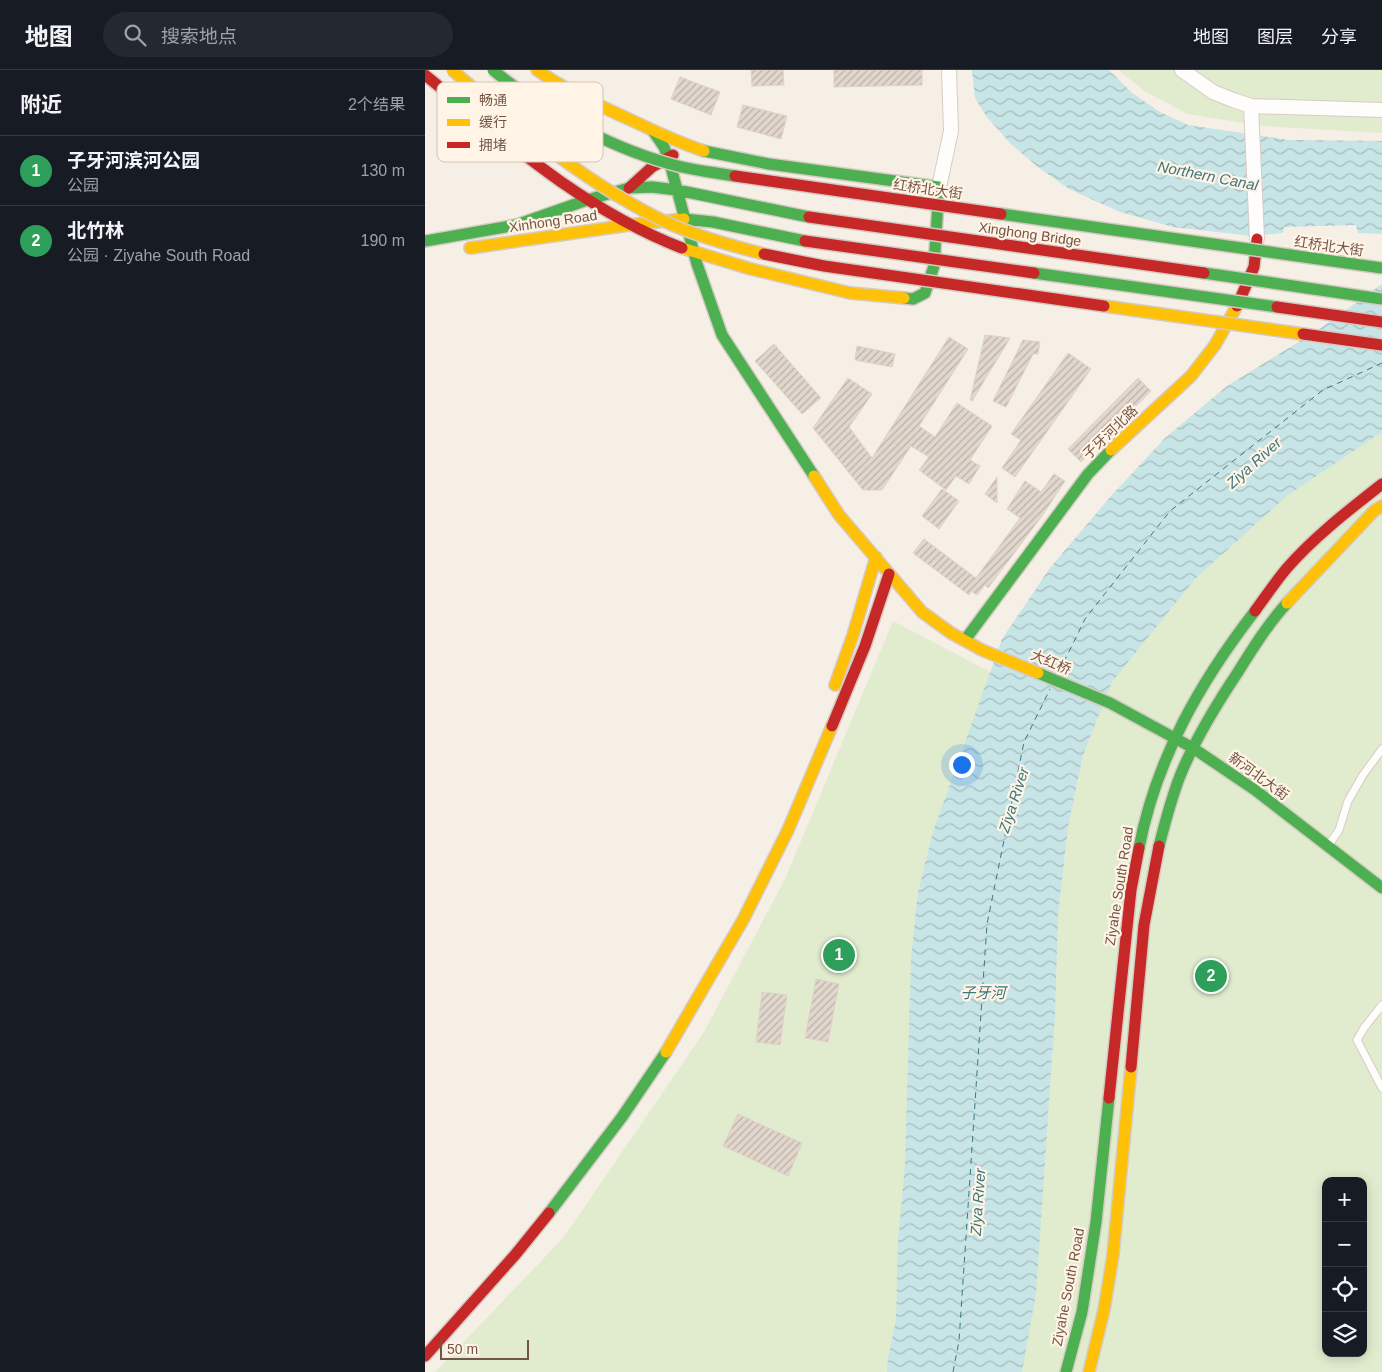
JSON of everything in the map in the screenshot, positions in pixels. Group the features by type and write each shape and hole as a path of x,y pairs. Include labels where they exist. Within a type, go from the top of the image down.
{"main road":[{"path":"452,70 466,82"},
{"name":"红桥北大街","path":"493,70 508,82"},
{"path":"537,70 555,82"},
{"path":"425,75 437,85"},
{"path":"603,108 653,131 712,153"},
{"path":"653,131 669,155 677,190 711,308 722,335 839,515 922,612 951,633 965,640"},
{"name":"红桥北大街","path":"603,138 683,167 793,185 1382,268"},
{"path":"532,162 587,200 629,224 659,239 695,253 850,293 913,299 925,293 933,266 939,187 769,164 712,153 691,152 669,155 652,167 629,188"},
{"path":"566,162 625,200 672,224 720,242 769,255 824,266 1382,345"},
{"name":"Xinhong Road","path":"425,241 516,224 629,188 652,186 677,190"},
{"name":"Xinghong Bridge","path":"677,190 809,217 1382,299"},
{"path":"686,219 713,222 805,241 1382,322"},
{"name":"Xinhong Road","path":"461,250 629,224 686,219"},
{"name":"子牙河北路","path":"965,640 1088,474 1114,447 1191,376 1215,344 1238,305 1254,267 1257,238"},
{"name":"Ziyahe South Road","path":"1066,1372 1082,1312 1096,1222 1131,890 1151,798 1174,737 1191,704 1228,646 1290,564 1332,524 1382,484"},
{"path":"1089,1372 1104,1310 1113,1255 1147,906 1165,824 1183,770 1225,690 1279,612 1374,511 1382,506"},
{"path":"830,698 853,635 876,556"},
{"path":"425,1356 515,1255 568,1189 622,1117 669,1048 743,920 788,830 865,646 889,574"},
{"name":"大红桥","path":"965,640 982,650 1109,703"},
{"name":"新河北大街","path":"1109,703 1193,748 1255,790 1382,888"},
{"path":"1164,763 1168,758 1175,756 1183,762 1183,770"},
{"path":"661,1039 712,951"},
{"path":"554,1188 571,1166"}],"street":[{"path":"939,187 951,131 949,70"},
{"path":"1182,70 1213,92 1233,100 1252,112 1382,110"},
{"path":"1252,112 1257,238"}],"lane":[{"path":"1328,846 1339,830 1348,801 1363,775 1382,749"},
{"path":"1382,1005 1357,1040 1382,1088"}],"green space":[{"path":"1118,70 1382,70 1382,133 1263,126 1188,114 1146,92"},
{"path":"1382,421 1382,1372 997,1372 1050,845 1109,671 1207,549"},
{"path":"893,621 1002,678 908,1372 435,1372 564,1237 704,1032 785,879"}],"water":[{"name":"Northern Canal","path":"972,70 1109,70 1132,93 1160,112 1188,125 1289,140 1382,141 1382,234 1358,233 1356,225 1284,227 1283,233 1252,236 1173,227 1120,212 1069,189 1039,168 1011,144 986,116 975,98"},
{"name":"子牙河","path":"1382,284 1382,432 1288,495 1195,579 1112,682 1083,755 1068,827 1058,915 1055,1014 1036,1294 1022,1372 887,1372 896,1320 898,1241 905,1165 911,958 918,892 933,832 1002,639 1050,568 1111,496 1165,438 1227,386 1318,330"}],"building":[{"path":"751,70 783,70 784,85 752,86"},
{"path":"834,70 922,70 922,85 834,87"},
{"path":"680,77 720,92 711,115 671,99"},
{"path":"743,105 787,116 781,139 737,127"},
{"path":"985,335 1010,338 972,401 970,400"},
{"path":"949,337 968,349 919,426 935,437 957,403 992,426 970,460 980,466 969,484 956,476 946,490 919,470 929,457 911,446 882,490 863,490 813,428 848,378 872,394 849,427 872,458"},
{"path":"1023,340 1040,342 1038,354 1033,354 1006,407 993,401"},
{"path":"774,344 821,398 802,414 755,361"},
{"path":"857,346 895,354 892,367 855,360"},
{"path":"1068,353 1091,369 1015,477 1002,468 1021,440 1011,434"},
{"path":"1138,378 1151,391 1081,462 1068,449"},
{"path":"1054,474 1065,481 1042,516 988,588 985,585 977,595 971,591 969,595 913,553 924,539 976,578 1020,518 1007,509 1025,481 1041,492"},
{"path":"997,477 997,503 985,494"},
{"path":"942,489 959,501 939,529 922,516"},
{"path":"816,979 839,984 828,1042 805,1038"},
{"path":"762,992 787,995 780,1045 756,1042"},
{"path":"738,1114 802,1143 788,1176 723,1146"}],"ferry route":[{"path":"1059,672 1085,619 1170,511 1323,390 1382,363"},
{"path":"953,1372 959,1341 987,924 1024,742 1050,689"}],"traffic: fast":[{"path":"493,70 508,82"},
{"path":"653,131 664,147 669,160 697,264 722,335 814,476"},
{"path":"603,139 657,160 682,167 735,176"},
{"path":"704,151 769,164 939,187 934,266 925,293 913,299 904,298"},
{"path":"425,241 516,225 587,200 629,188 652,187 677,190 809,217"},
{"path":"1001,214 1382,268"},
{"path":"684,219 713,222 805,241"},
{"path":"1034,273 1277,307"},
{"path":"1204,273 1382,299"},
{"path":"965,640 1088,474 1111,450"},
{"path":"1159,846 1177,785 1199,736 1255,645 1287,603"},
{"path":"1139,848 1157,783 1183,723 1216,665 1255,611"},
{"path":"1038,673 1110,703 1193,748 1255,790 1382,888"},
{"path":"549,1213 622,1117 666,1052"},
{"path":"1066,1372 1082,1312 1096,1222 1109,1098"}],"traffic: slow":[{"path":"452,70 466,82"},
{"path":"537,70 555,82"},
{"path":"603,107 704,151"},
{"path":"567,162 611,192 670,224 716,241 764,254"},
{"path":"470,248 684,219"},
{"path":"682,248 751,269 850,293 904,298"},
{"path":"1104,306 1303,334"},
{"path":"1111,450 1191,376 1215,345 1237,306"},
{"path":"814,476 839,515 922,612 951,633 982,650 1038,673"},
{"path":"1287,603 1374,511 1382,506"},
{"path":"835,685 853,635 876,557"},
{"path":"666,1052 743,920 788,830 832,726"},
{"path":"1089,1372 1104,1310 1113,1255 1131,1067"}],"traffic: jam":[{"path":"425,75 437,85"},
{"path":"629,188 652,167 673,155"},
{"path":"534,162 579,194 612,214 682,248"},
{"path":"735,176 1001,214"},
{"path":"809,217 1204,273"},
{"path":"1237,306 1254,267 1257,239"},
{"path":"805,241 1034,273"},
{"path":"764,254 824,266 1104,306"},
{"path":"1277,307 1382,322"},
{"path":"1303,334 1382,345"},
{"path":"1255,611 1298,556 1333,524 1382,484"},
{"path":"832,726 865,646 889,574"},
{"path":"1131,1067 1144,925 1159,846"},
{"path":"1109,1098 1131,890 1139,848"},
{"path":"425,1356 515,1255 549,1213"}],"place":[{"name":"子牙河滨河公园","path":"839,955"},
{"name":"北竹林","path":"1211,976"}],"water label":[{"name":"Ziya River","path":"1254,463"},
{"name":"Ziya River","path":"1014,800"},
{"name":"Ziya River","path":"978,1202"}]}
